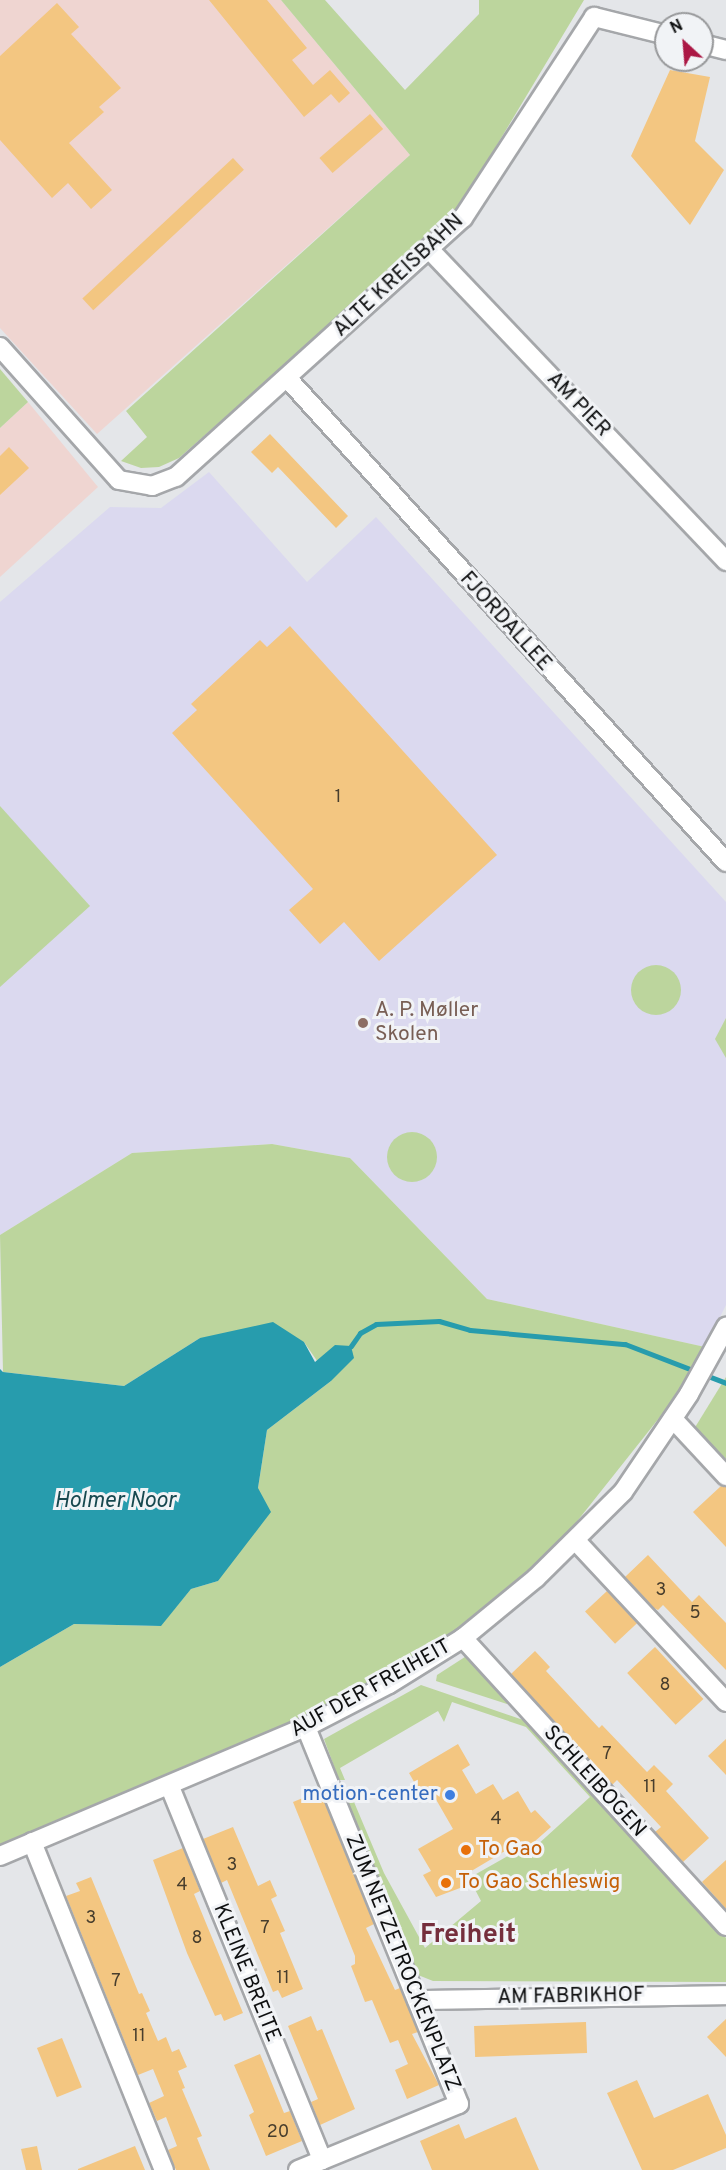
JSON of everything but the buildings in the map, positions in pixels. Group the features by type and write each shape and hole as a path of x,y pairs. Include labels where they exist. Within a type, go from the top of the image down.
{"street":[{"name":"ALTE KREISBAHN","path":"0,347 119,480 152,486 176,477 288,379 464,218 594,17 654,32"},
{"name":"AM PIER","path":"429,249 726,561"},
{"name":"FJORDALLEE","path":"288,379 726,862"},
{"name":"AUF DER FREIHEIT","path":"0,1856 170,1787 306,1727 389,1684 463,1638 576,1541 623,1492 689,1394 726,1327"},
{"path":"673,1419 726,1476"},
{"path":"576,1541 726,1702"},
{"name":"SCHLEIBOGEN","path":"463,1638 726,1926"},
{"name":"ZUM NETZETROCKENPLATZ","path":"298,2170 459,2104 306,1727"},
{"name":"KLEINE BREITE","path":"170,1787 322,2160"},
{"path":"32,1842 164,2170"},
{"name":"AM FABRIKHOF","path":"417,2000 726,1995"}],"shaded area":[{"path":"0,0 281,0 410,155 97,434 0,328"},
{"path":"28,402 98,487 0,577 0,428"},
{"name":"A. P. Møller Skolen","path":"209,472 307,582 376,517 726,902 726,1305 705,1347 487,1299 350,1158 272,1144 132,1153 0,1235 0,602 110,507 161,508"}],"green space":[{"path":"281,0 325,0 405,90 479,14 479,0 584,0 456,213 179,458 159,467 141,468 121,461 147,437 126,411 410,155"},
{"path":"0,369 28,402 0,428"},
{"path":"0,806 90,906 0,987"},
{"path":"656,965 670,969 677,976 681,990 677,1004 670,1011 656,1015 642,1011 635,1004 631,990 635,976 642,969"},
{"path":"726,1018 726,1058 715,1039"},
{"path":"412,1132 426,1136 433,1143 437,1157 433,1171 426,1178 412,1182 398,1178 391,1171 387,1157 391,1143 398,1136"},
{"path":"272,1144 350,1158 487,1299 705,1347 667,1408 567,1534 491,1605 423,1656 299,1725 0,1849 0,1667 74,1624 160,1626 191,1589 218,1581 258,1488 267,1430 331,1381 304,1342 200,1338 124,1386 3,1372 0,1235 132,1153"},
{"path":"726,1377 726,1459 694,1429"},
{"path":"468,1655 509,1701 507,1704 436,1681 437,1675"},
{"path":"421,1685 529,1722 603,1798 726,1938 726,1982 433,1981 418,1975 348,1804 349,1799 362,1790 367,1795 354,1802 384,1873 425,1948 481,1901 469,1878 520,1849 525,1856 590,1797 526,1727 452,1702 444,1722 438,1711 340,1768 345,1780 339,1780 324,1739"}],"water":[{"name":"Holmer Noor","path":"273,1322 304,1342 315,1362 335,1345 351,1346 354,1358 331,1381 267,1430 258,1488 271,1512 218,1581 191,1589 161,1626 74,1624 0,1667 0,1369 3,1372 124,1386 200,1338"}],"waterway":[{"path":"351,1346 360,1333 376,1324 439,1321 470,1330 625,1344 726,1383"}],"place":[{"name":"A. P. Møller Skolen","path":"363,1023"},
{"name":"motion-center","path":"450,1795"},
{"name":"To Gao","path":"466,1850"},
{"name":"To Gao Schleswig","path":"446,1883"}],"district":[{"name":"Freiheit","path":"468,1936"}]}
